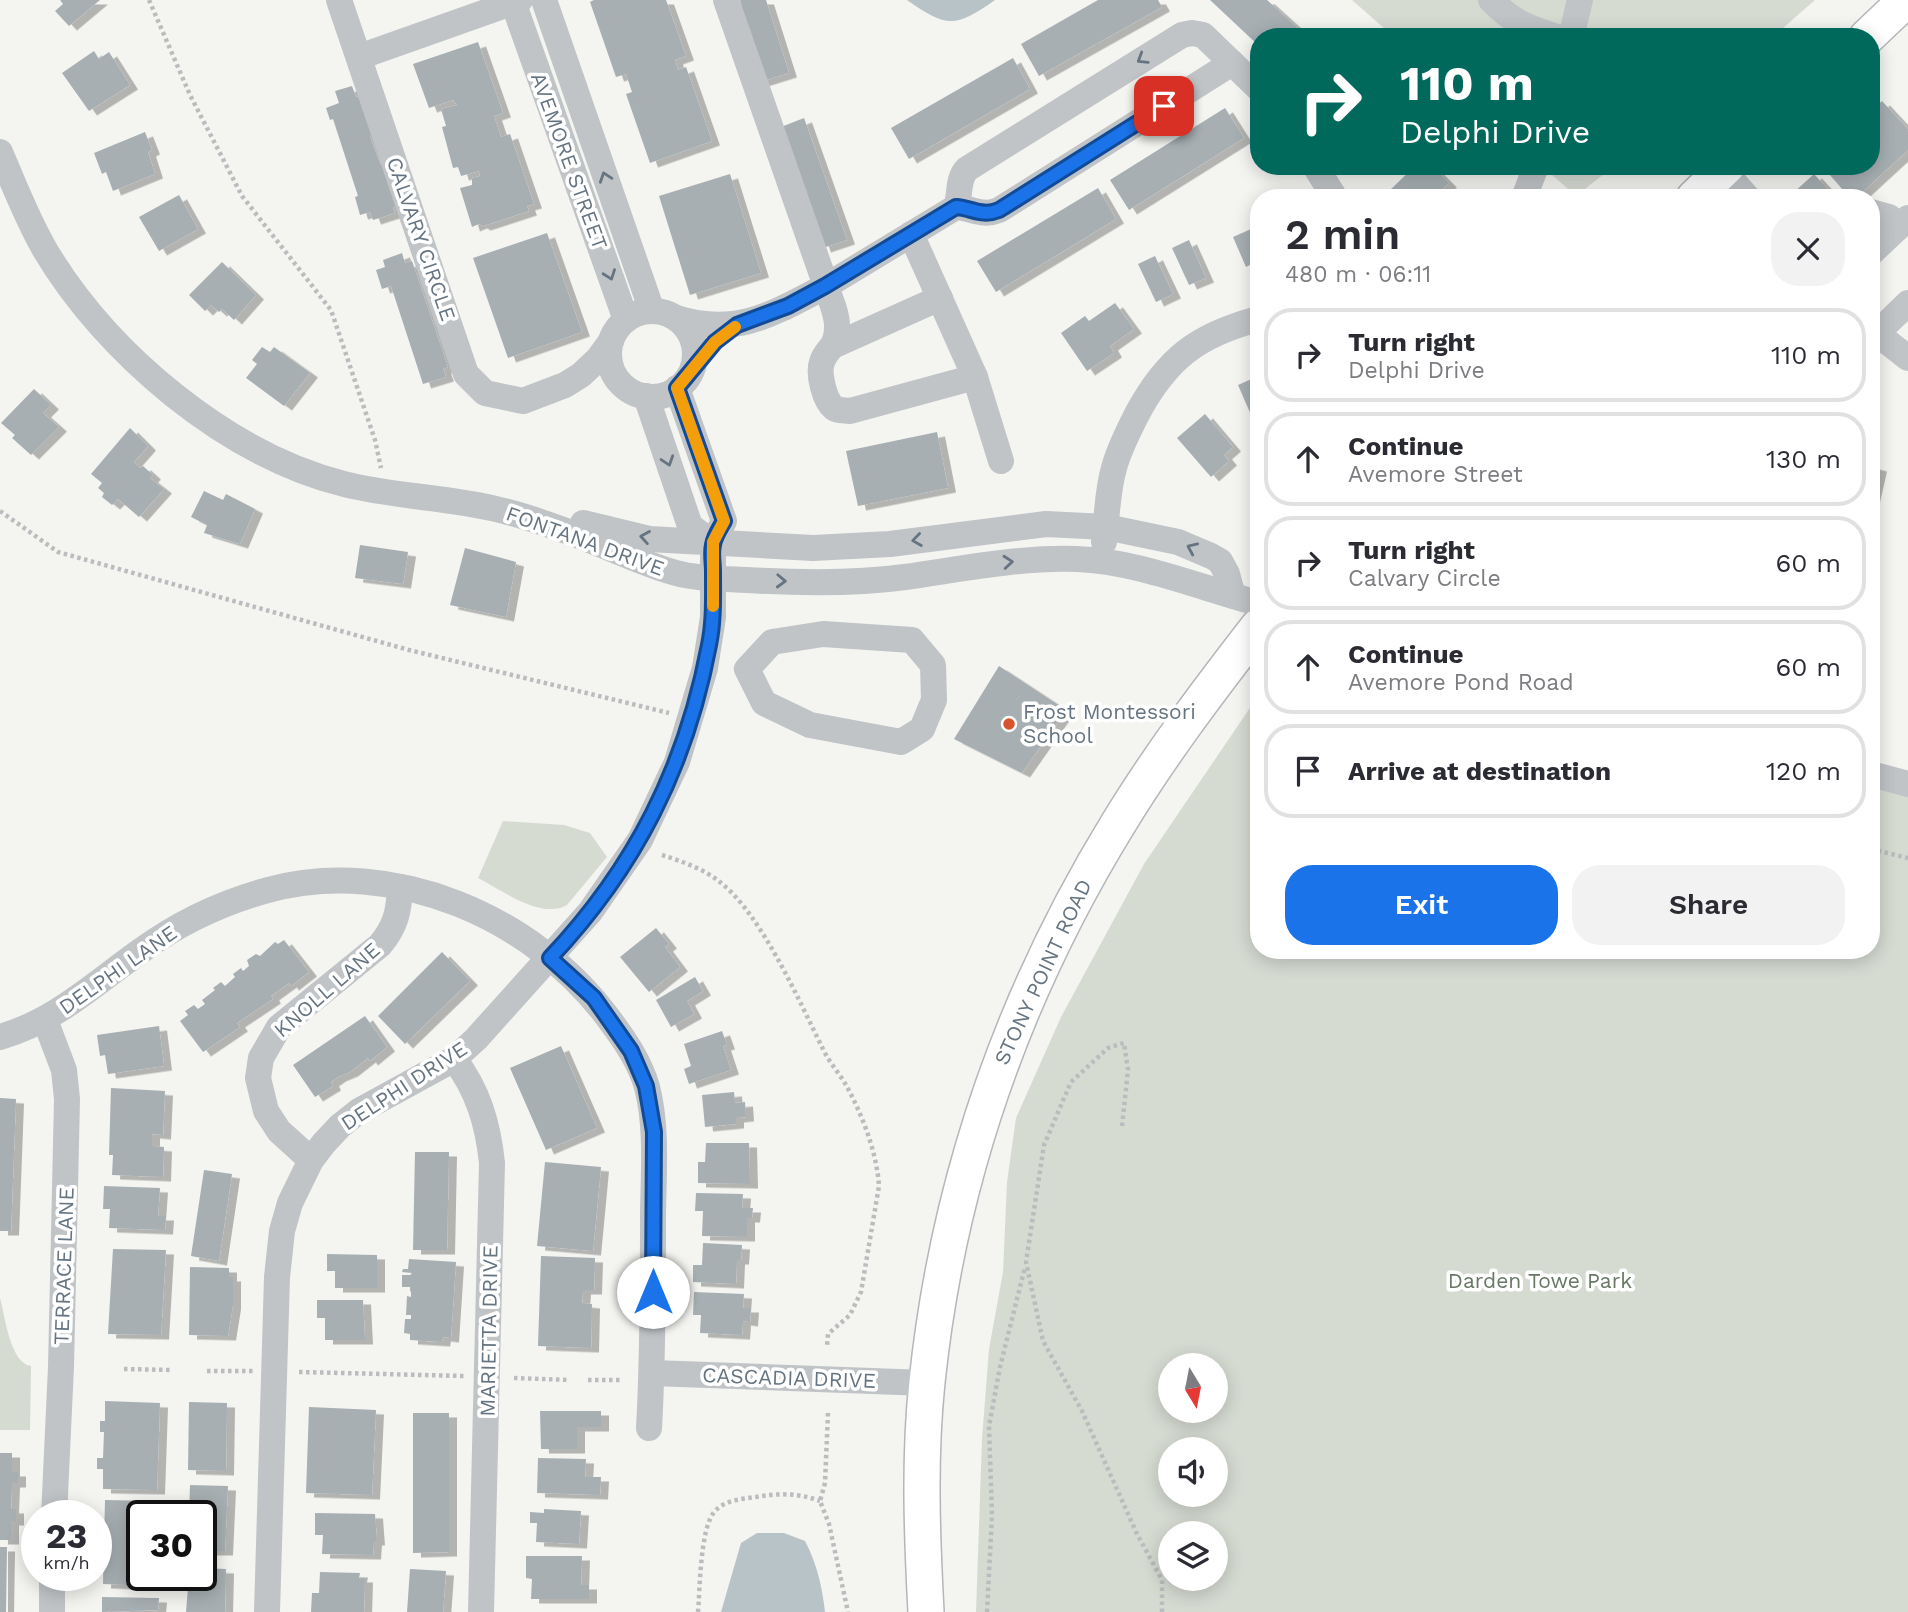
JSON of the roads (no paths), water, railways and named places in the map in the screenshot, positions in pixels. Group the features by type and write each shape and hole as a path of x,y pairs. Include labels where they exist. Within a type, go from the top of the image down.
{"main road":[{"path":"1876,28 1906,0"},
{"path":"1703,189 1718,175"},
{"name":"STONY POINT ROAD","path":"926,1612 922,1498 927,1383 951,1233 964,1172 995,1075 1022,1009 1071,908 1120,821 1201,702 1250,638"}],"street":[{"name":"CALVARY CIRCLE","path":"339,0 466,374 485,393 523,401 565,385 581,375 598,359 619,331"},
{"name":"AVEMORE STREET","path":"544,0 664,315"},
{"path":"726,0 838,325 835,345"},
{"path":"1491,0 1505,15 1527,28"},
{"path":"1573,28 1580,0"},
{"path":"359,57 483,7 516,1"},
{"name":"AVEMORE STREET","path":"516,1 619,331"},
{"path":"956,207 962,174 967,169 1172,40 1192,33 1203,35 1250,80"},
{"path":"737,325 696,324 664,315 631,316 619,331 609,352 611,366 617,379 639,394 667,394 684,380 715,342 737,325 788,306 956,207 982,214 999,210 1232,63"},
{"name":"FONTANA DRIVE","path":"0,152 46,251 82,305 111,338 204,417 261,453 303,471 356,486 498,509 565,530 678,574 796,582 850,581 902,577 989,564 1078,559 1101,561 1149,572 1250,601"},
{"path":"1730,175 1741,189"},
{"path":"1880,234 1889,216"},
{"path":"911,234 975,377 1001,461"},
{"path":"940,299 835,345 823,360 820,371 827,398 832,407 850,411 975,377"},
{"path":"1880,325 1908,303"},
{"path":"664,315 691,336 695,349 694,363 684,380 724,521 713,542 713,577"},
{"path":"1101,561 1114,469 1125,437 1145,399 1163,373 1182,353 1226,327 1250,320"},
{"path":"1880,336 1908,358"},
{"name":"CALVARY CIRCLE","path":"565,385 611,386 639,394"},
{"path":"639,394 690,527 713,542"},
{"path":"498,509 534,512 649,539 813,548 890,544 1046,524 1106,527 1178,542 1211,556 1220,561 1233,596"},
{"name":"DELPHI DRIVE","path":"267,1612 279,1252 290,1203 311,1160 341,1126 359,1111 454,1059 476,1039 590,912 640,840 672,775 691,718 706,662 713,617 713,577"},
{"path":"823,634 912,640 933,665 934,700 922,729 901,742 810,725 764,703 747,669 772,642 823,634"},
{"path":"706,662 747,669"},
{"path":"1880,776 1908,784"},
{"name":"DELPHI LANE","path":"0,1037 46,1020 180,926 225,905 269,890 319,881 364,882 400,887 459,903 501,923 550,958 594,998 631,1051 646,1086 654,1132 649,1428"},
{"name":"KNOLL LANE","path":"311,1160 279,1131 266,1111 258,1078 261,1058 279,1027 380,945 389,934 398,912 400,887"},
{"name":"TERRACE LANE","path":"46,1020 64,1070 67,1099 62,1339 55,1500"},
{"name":"MARIETTA DRIVE","path":"454,1059 468,1078 480,1104 489,1134 492,1163 481,1612"},
{"name":"CASCADIA DRIVE","path":"652,1373 927,1383"},
{"path":"52,1591 52,1612"}],"place":[{"name":"Frost Montessori School","path":"1009,724"}],"park label":[{"name":"Darden Towe Park","path":"1540,1281"}]}
